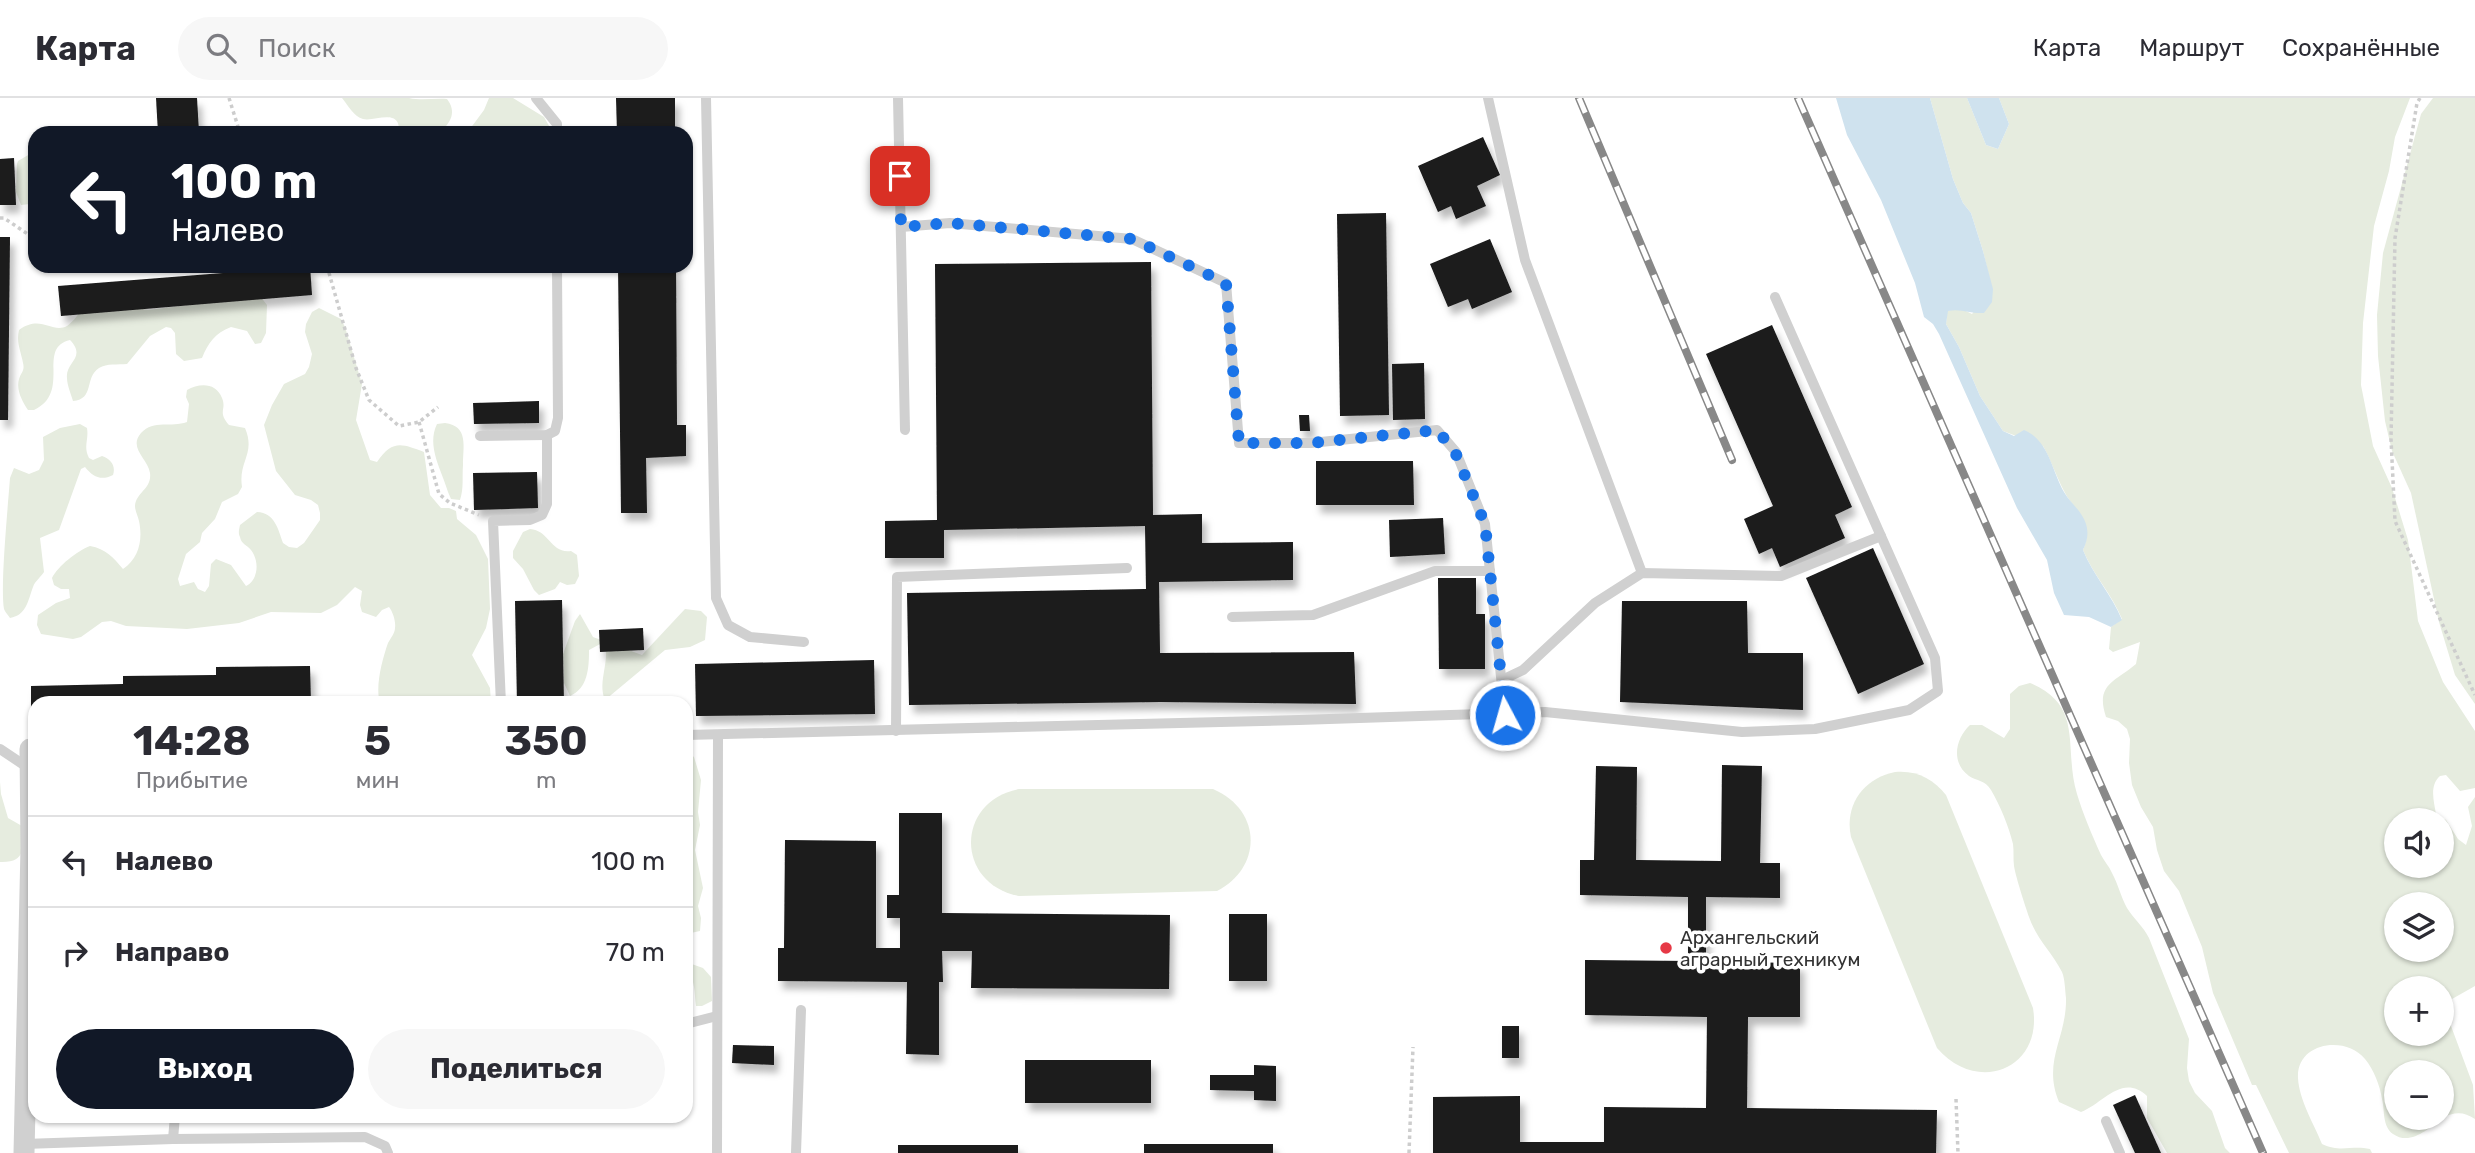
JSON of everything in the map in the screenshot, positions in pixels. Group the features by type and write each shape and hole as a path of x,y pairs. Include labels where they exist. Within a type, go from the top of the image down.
{"street":[{"path":"24,1149 28,1015"}],"lane":[{"path":"536,98 557,126"},
{"path":"706,98 716,598 728,625 750,637 804,642"},
{"path":"898,98 905,430"},
{"path":"1488,98 1525,260 1642,573"},
{"path":"901,227 950,223 1132,239 1226,283 1239,443 1311,443 1437,430 1455,452 1485,524 1505,715"},
{"path":"480,436 547,435 555,431 558,418 558,273"},
{"path":"693,735 1545,712 1742,732 1815,729 1909,710 1938,691 1935,658 1775,297"},
{"path":"501,696 493,521 530,520 542,515 547,505 547,435"},
{"path":"1502,680 1523,670 1595,603 1642,573 1781,576 1881,536"},
{"path":"896,731 898,577 1127,568"},
{"path":"1232,617 1313,615 1435,571 1490,571"},
{"path":"717,1153 718,736"},
{"path":"0,749 28,755"},
{"path":"796,1153 801,1010"},
{"path":"693,1022 718,1016"},
{"path":"2106,1121 2120,1153"},
{"path":"173,1139 174,1123"},
{"path":"24,1149 173,1139 365,1137 385,1146 388,1153"}],"path":[{"path":"229,98 238,126"},
{"path":"2420,98 2395,238 2391,439 2395,521 2475,695"},
{"path":"0,218 28,234"},
{"path":"329,273 356,368 369,400 399,425 419,422 438,407"},
{"path":"419,422 439,494 450,503 493,521"},
{"path":"1409,1153 1413,1047"},
{"path":"1956,1099 1958,1153"}],"shaded area":[{"path":"342,98 447,99 452,108 446,126 399,126 392,118 363,119 354,113"},
{"path":"489,98 513,98 544,117 549,126 472,126"},
{"path":"1930,98 1967,98 1986,145 1998,149 2009,124 1999,98 2410,98 2395,137 2374,226 2363,323 2361,385 2373,446 2392,488 2408,540 2418,621 2443,682 2475,731 2475,788 2460,791 2446,775 2440,776 2434,784 2435,808 2384,808 2384,878 2454,878 2454,833 2466,845 2472,826 2468,807 2475,797 2475,986 2454,998 2454,976 2384,976 2384,1046 2454,1046 2454,1034 2473,1085 2475,1119 2454,1114 2454,1060 2384,1060 2384,1118 2378,1084 2365,1059 2357,1051 2346,1047 2324,1046 2305,1056 2300,1066 2299,1086 2311,1120 2322,1144 2335,1148 2370,1149 2372,1153 2289,1153 2256,1085 2252,1085 2213,993 2202,947 2179,891 2164,871 2153,827 2132,785 2127,729 2118,721 2106,717 2103,706 2105,690 2136,664 2140,642 2113,652 2109,649 2111,627 2122,619 2083,550 2087,531 2082,518 2068,499 2043,446 2003,431 1980,396 1946,324 1947,311 1960,308 1972,314 1992,289 1971,213 1963,203 1953,179"},
{"path":"2433,98 2475,98 2475,704 2455,675 2439,622 2411,493 2392,451 2385,421 2378,356 2377,315 2383,253 2421,114"},
{"path":"28,155 28,204 21,205 16,192 18,161"},
{"path":"260,296 267,305 266,333 261,343 255,344 247,331 231,327 213,339 202,358 184,361 176,354 175,333 166,327 150,336 127,364 99,368 94,372 84,396 73,401 67,373 76,351 70,340 60,345 55,352 51,393 45,402 34,410 28,410 22,399 18,383 23,366 18,335 19,330 27,326 40,324 62,328 83,309 148,310"},
{"path":"319,308 341,319 345,327 362,384 356,420 370,460 377,462 387,450 398,445 424,452 430,495 441,508 456,511 457,519 476,535 488,559 490,609 486,628 472,655 490,688 491,696 379,696 380,673 388,643 395,630 395,620 389,607 376,617 362,612 362,591 355,587 337,605 321,613 271,612 239,623 187,629 126,626 111,621 102,622 81,637 73,639 41,634 37,625 38,615 56,603 70,598 69,589 54,585 52,578 74,555 90,546 109,554 123,569 133,560 140,535 136,501 150,478 149,468 138,449 138,438 151,426 187,422 187,390 197,386 207,385 216,389 223,402 225,420 229,425 245,428 249,445 242,470 242,487 238,494 222,502 215,519 202,533 200,542 186,554 178,579 180,586 194,582 198,589 205,592 209,586 211,564 216,559 231,565 246,586 250,583 255,575 256,560 239,536 239,531 240,525 257,512 272,519 283,543 289,547 297,548 304,543 320,520 318,505 295,495 276,471 264,425 284,384 305,374 309,367 312,354 305,332 312,312"},
{"path":"445,423 458,428 463,438 460,500 451,499 434,450 437,424"},
{"path":"80,424 87,428 86,450 89,458 93,460 102,456 108,459 113,466 113,475 101,478 94,476 85,467 81,469 59,530 40,538 44,572 34,585 23,610 10,618 4,609 3,583 10,478 14,468 29,474 39,470 44,460 43,437 60,428"},
{"path":"530,529 542,533 559,549 577,555 579,576 575,584 560,582 555,589 539,595 534,590 523,569 513,558 513,551 523,532"},
{"path":"685,609 701,611 707,617 705,640 690,647 665,650 610,696 604,696 602,686 606,656 604,642 589,650 588,670 581,688 570,696 564,683 563,654 580,614 593,637 642,655"},
{"path":"2030,683 2047,692 2059,704 2065,716 2069,730 2073,777 2085,817 2127,908 2149,938 2189,1039 2189,1081 2195,1093 2212,1111 2225,1148 2230,1153 2167,1153 2147,1118 2147,1096 2138,1090 2129,1088 2113,1092 2081,1112 2059,1102 2053,1074 2065,1012 2063,975 2029,917 2015,871 2013,844 1998,802 1986,784 1963,770 1957,757 1961,736 1970,725 1982,725 2004,738 2010,729 2010,694 2019,686"},
{"path":"693,756 701,780 698,812 700,825 695,850 703,888 698,906 700,931 693,932"},
{"path":"1895,772 1910,772 1924,777 1936,784 1946,795 2033,1008 2033,1029 2028,1047 2018,1060 2004,1068 1988,1072 1970,1070 1953,1062 1937,1048 1851,837 1851,814 1859,795 1874,780"},
{"path":"0,782 8,818 22,826 22,852 19,857 9,862 0,862"},
{"path":"1019,789 1213,789 1229,798 1241,810 1251,839 1249,854 1243,868 1232,881 1217,891 1019,896 998,888 983,876 974,860 971,842 974,825 983,809 998,797"},
{"path":"693,964 703,968 711,977 712,1001 696,1006"},
{"path":"2388,1130 2426,1130 2406,1138"}],"water":[{"path":"1836,98 1930,98 1953,179 1963,203 1971,213 1993,289 1992,302 1984,313 1948,311 1946,324 1980,396 2003,431 2014,436 2024,430 2039,441 2064,492 2084,519 2087,534 2083,550 2122,620 2111,627 2089,617 2064,615 2054,593 2047,560 2017,508 1939,334 1933,324 1924,317 1915,283 1881,200 1847,135"},
{"path":"1967,98 1999,98 2009,124 1998,149 1986,145"}],"building":[{"path":"156,98 197,98 199,126 158,126"},
{"path":"616,98 675,98 675,126 617,126"},
{"path":"1483,137 1500,175 1477,186 1486,206 1456,219 1451,206 1438,212 1418,166"},
{"path":"14,158 16,205 0,205 0,159"},
{"path":"1386,213 1389,415 1340,416 1337,214"},
{"path":"0,237 10,237 8,420 0,420"},
{"path":"1490,239 1512,292 1472,309 1468,299 1448,307 1430,264"},
{"path":"1151,262 1153,515 1202,514 1202,543 1293,542 1293,580 1159,582 1160,653 1354,652 1356,704 1161,702 909,705 907,593 1146,589 1145,526 944,530 944,558 885,558 885,521 937,520 935,264"},
{"path":"222,273 310,273 312,295 61,316 58,286"},
{"path":"618,273 676,273 677,425 686,425 686,456 646,458 647,513 621,513"},
{"path":"1772,325 1852,507 1835,515 1845,538 1780,567 1772,548 1759,554 1744,519 1773,506 1706,354"},
{"path":"1424,363 1425,419 1393,420 1392,364"},
{"path":"539,401 539,423 474,424 473,403"},
{"path":"1299,415 1309,415 1310,431 1300,431"},
{"path":"1316,461 1413,461 1414,505 1316,505"},
{"path":"537,472 538,508 474,510 473,473"},
{"path":"1443,518 1445,554 1390,557 1389,520"},
{"path":"1873,548 1924,664 1858,694 1806,578"},
{"path":"1438,578 1476,578 1476,614 1485,614 1485,669 1439,669"},
{"path":"562,600 564,696 517,696 515,601"},
{"path":"1622,601 1747,601 1748,653 1803,653 1803,710 1620,702"},
{"path":"643,628 644,650 600,652 599,630"},
{"path":"874,660 875,714 696,716 695,664"},
{"path":"310,666 311,696 31,696 31,686 123,684 123,676 216,675 216,667"},
{"path":"1722,765 1762,766 1760,863 1780,863 1780,898 1706,897 1706,962 1800,963 1800,1017 1748,1017 1747,1108 1937,1110 1936,1153 1433,1153 1433,1097 1520,1096 1520,1142 1604,1142 1604,1107 1706,1108 1707,1017 1585,1015 1585,960 1688,961 1688,897 1580,895 1580,860 1594,860 1596,766 1637,767 1636,860 1721,861"},
{"path":"899,813 942,813 942,913 1170,915 1169,989 971,988 972,951 942,951 943,982 939,982 939,1055 906,1054 907,982 778,981 778,948 784,948 785,840 876,841 876,948 900,948 900,918 887,918 887,895 899,895"},
{"path":"1229,914 1267,914 1267,981 1229,981"},
{"path":"1502,1026 1519,1026 1519,1058 1502,1058"},
{"path":"733,1045 774,1046 774,1065 732,1063"},
{"path":"1025,1060 1151,1060 1151,1103 1025,1103"},
{"path":"1254,1065 1276,1066 1276,1101 1254,1100 1254,1091 1210,1090 1210,1075 1254,1075"},
{"path":"2135,1095 2161,1153 2135,1153 2113,1105"},
{"path":"1144,1144 1273,1144 1273,1153 1144,1153"},
{"path":"898,1145 1018,1145 1018,1153 898,1153"}],"railway":[{"path":"1579,98 1732,460"},
{"path":"1798,98 2263,1153"}],"place":[{"name":"Архангельский аграрный техникум","path":"1666,948"}],"route":[{"path":"900,176 901,227 950,223 1132,239 1226,283 1239,443 1311,443 1437,430 1455,452 1485,524 1505,715"}]}
